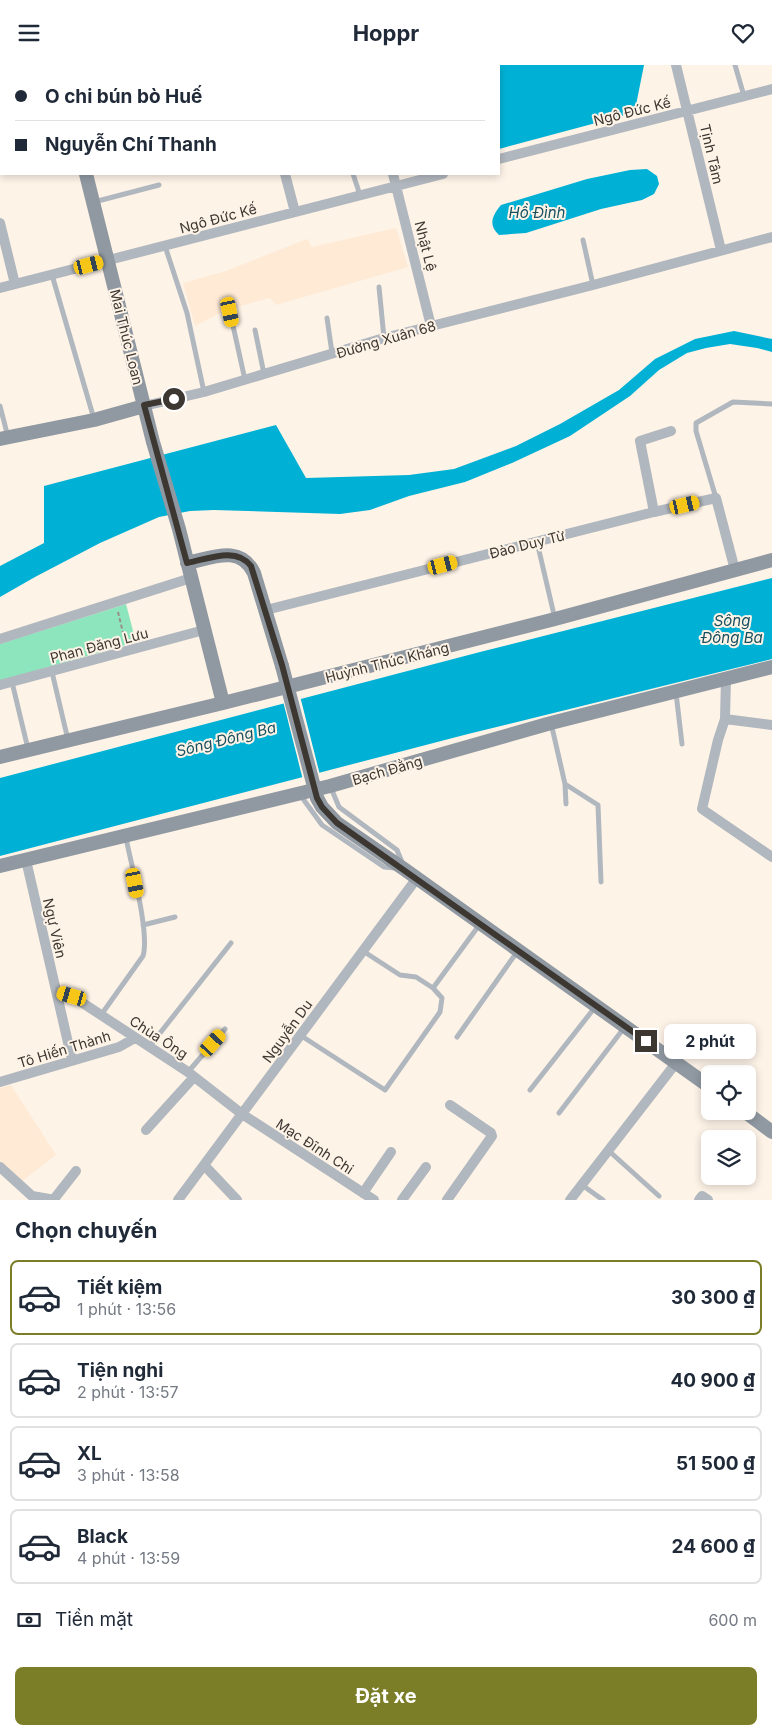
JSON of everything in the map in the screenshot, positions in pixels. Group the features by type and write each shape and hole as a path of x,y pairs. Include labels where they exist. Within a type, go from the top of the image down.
{"street":[{"name":"Tịnh Tâm","path":"676,65 721,250"},
{"name":"Ngô Đức Kế","path":"500,159 772,89"},
{"name":"Mai Thúc Loan","path":"86,175 153,441 187,563"},
{"path":"285,175 295,212"},
{"name":"Nhật Lệ","path":"392,175 431,326"},
{"name":"Ngô Đức Kế","path":"0,288 438,175"},
{"path":"0,223 15,284"},
{"name":"Đường Xuân 68","path":"4,438 94,420 144,405 204,392 431,326 772,237"},
{"path":"654,512 640,441 671,431"},
{"path":"716,498 735,570"},
{"name":"Đào Duy Từ","path":"266,610 537,541 716,498"},
{"path":"223,703 187,563 223,555 238,556 246,560 254,573 282,665 317,798 325,811 337,823 481,923 701,1081"},
{"name":"Huỳnh Thúc Kháng","path":"0,757 555,619 772,560"},
{"path":"0,639 191,578"},
{"name":"Phan Đăng Lưu","path":"0,685 204,630"},
{"name":"Bạch Đằng","path":"0,867 330,786 550,723 772,667"},
{"path":"726,678 725,719 718,740 702,809 772,857"},
{"path":"725,719 772,725"},
{"name":"Ngự Viên","path":"26,860 72,1060"},
{"name":"Nguyễn Du","path":"178,1200 417,878"},
{"name":"Chùa Ông","path":"56,991 72,996 101,1015 191,1075 242,1114"},
{"name":"Tô Hiến Thành","path":"0,1082 120,1047 135,1038"},
{"path":"570,1200 676,1063"},
{"path":"146,1130 191,1075"},
{"path":"447,1200 492,1136 488,1131 450,1105"},
{"name":"Mạc Đĩnh Chi","path":"242,1114 374,1200"},
{"path":"756,1120 772,1132"},
{"path":"363,1193 391,1152"},
{"path":"204,1165 237,1200"},
{"path":"0,1167 30,1198 54,1199 76,1171"},
{"path":"402,1200 426,1167"},
{"path":"699,1200 702,1196 708,1200"}],"lane":[{"path":"735,65 744,96"},
{"path":"353,175 360,195"},
{"path":"94,202 159,185"},
{"path":"583,240 593,285"},
{"path":"164,246 187,313 204,392"},
{"path":"52,275 94,420"},
{"path":"379,287 384,339"},
{"path":"230,312 245,380"},
{"path":"326,318 332,354"},
{"path":"255,329 264,375"},
{"path":"716,498 696,431 696,423 733,402 772,404"},
{"path":"0,406 4,438"},
{"path":"537,541 555,619"},
{"path":"52,671 68,740"},
{"path":"12,682 28,750"},
{"path":"676,690 682,744"},
{"path":"550,723 565,784 566,804"},
{"path":"565,784 598,805 601,882"},
{"path":"299,793 322,825 384,867 404,869 397,850 339,807 330,786"},
{"path":"101,1015 143,956 145,941 125,835"},
{"path":"143,925 175,917"},
{"path":"433,988 481,923"},
{"path":"148,1047 230,943"},
{"path":"457,1037 518,950"},
{"path":"300,1035 385,1090 440,1012 442,999 433,988 416,977 400,975 363,951"},
{"path":"530,1090 596,1006"},
{"path":"559,1113 625,1027"},
{"path":"191,1075 226,1029"},
{"path":"608,1151 659,1196"},
{"path":"582,1185 602,1200"}],"path":[{"path":"116,602 127,651"}],"shaded area":[{"path":"396,228 408,267 276,305 270,298 226,310 195,326 183,283 226,271 307,239 312,247"},
{"path":"11,1085 56,1155 21,1182 0,1161 0,1088"}],"green space":[{"path":"126,604 136,642 0,681 0,644"}],"water":[{"path":"500,65 644,65 636,105 622,116 500,149"},
{"name":"Hồ Đình","path":"647,169 657,176 659,184 654,194 642,200 601,209 526,233 499,235 493,228 492,220 501,205 587,179 630,170"},
{"path":"734,331 772,339 772,352 730,344 687,353 659,370 630,396 570,436 465,482 409,496 370,510 340,514 214,510 190,511 159,517 100,543 0,597 0,566 44,543 44,486 276,425 306,478 409,475 454,469 516,446 560,424 619,390 655,359 695,339"},
{"name":"Sông Đông Ba","path":"772,578 772,659 468,734 0,856 0,778 480,652"}],"pier":[{"path":"300,696 320,775 303,780 283,701"}],"route":[{"path":"174,399 144,405 187,563 223,555 238,556 246,560 251,566 282,665 317,798 322,807 337,823 646,1041"}]}
